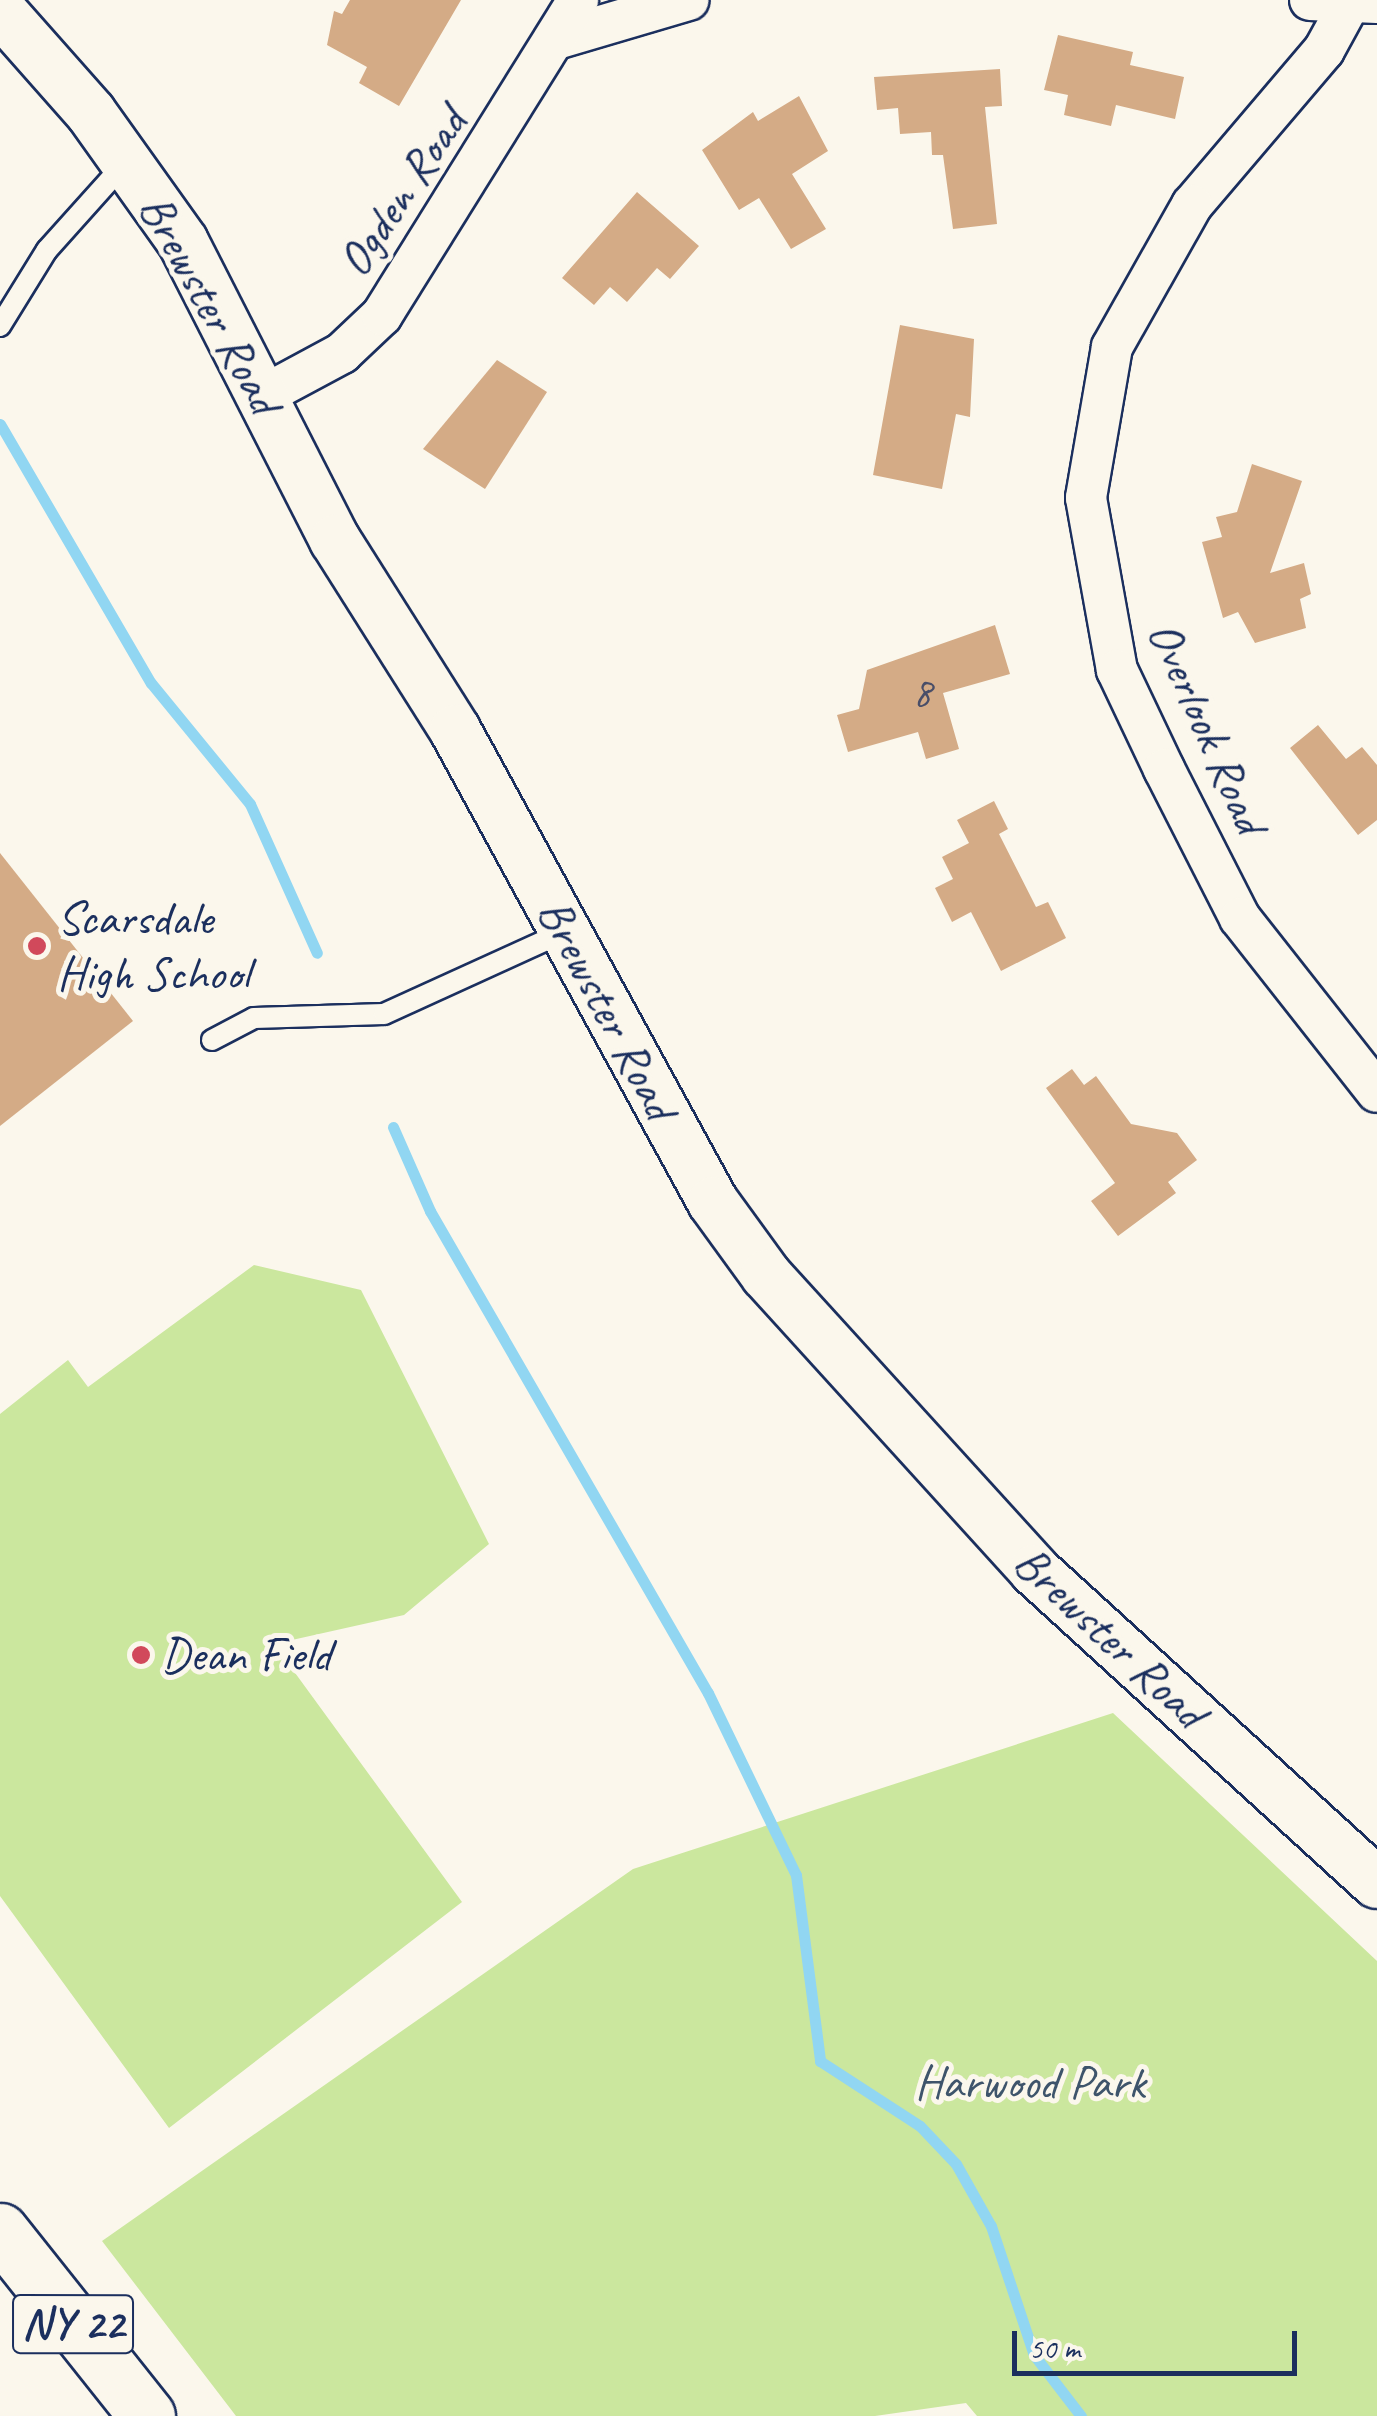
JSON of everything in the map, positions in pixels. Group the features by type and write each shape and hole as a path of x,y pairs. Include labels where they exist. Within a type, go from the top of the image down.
{"main road":[{"name":"NY 22","path":"5,2248 146,2416"}],"street":[{"name":"Ogden Road","path":"264,396 342,353 382,315 560,38 578,0"},
{"path":"560,38 688,0"},
{"name":"Overlook Road","path":"1345,4 1324,50 1192,205 1112,346 1086,498 1117,670 1164,769 1240,918 1377,1092"},
{"name":"Brewster Road","path":"0,10 127,160 183,242 335,540 566,932 713,1202 828,1352 1034,1570 1377,1884"}],"lane":[{"path":"0,326 47,250 127,160"},
{"path":"212,1040 254,1018 384,1014 566,932"}],"green space":[{"name":"Dean Field","path":"254,1265 361,1290 489,1544 404,1615 274,1644 462,1902 169,2128 0,1896 0,1414 68,1360 88,1387"},
{"name":"Harwood Park","path":"1113,1713 1377,1961 1377,2416 977,2416 966,2403 875,2416 236,2416 102,2241 633,1869"}],"building":[{"path":"350,0 461,0 399,106 359,83 367,67 327,45 334,11 342,14"},
{"path":"1058,35 1133,52 1130,65 1184,77 1175,119 1116,105 1111,126 1064,115 1068,95 1044,90"},
{"path":"1000,69 1002,106 985,107 997,224 953,229 943,155 932,155 931,132 900,134 898,108 877,110 874,77"},
{"path":"799,96 828,151 792,174 826,229 791,249 759,198 739,210 702,150 753,112 758,121"},
{"path":"637,192 699,246 670,279 657,268 627,302 610,287 594,305 562,278"},
{"path":"900,325 974,339 970,417 956,414 942,489 873,475"},
{"path":"497,360 547,392 485,489 423,449"},
{"path":"1252,464 1302,481 1270,573 1304,563 1311,594 1300,599 1306,628 1255,643 1238,612 1223,618 1202,542 1222,537 1216,517 1237,512"},
{"path":"995,625 1010,674 943,693 959,749 926,759 918,732 848,752 837,715 859,709 867,670"},
{"path":"1318,725 1346,759 1362,747 1377,765 1377,820 1358,835 1290,748"},
{"path":"994,801 1008,829 999,834 1036,907 1048,902 1066,938 1001,971 971,912 952,922 935,888 953,879 942,857 969,843 957,820"},
{"name":"Scarsdale High School","path":"0,853 133,1021 0,1126"},
{"path":"1072,1069 1084,1085 1096,1076 1131,1124 1177,1133 1197,1160 1168,1182 1176,1193 1118,1236 1091,1201 1115,1183 1046,1088"}],"waterway":[{"path":"0,424 151,683 250,804 317,953"},
{"path":"393,1127 430,1211 708,1693 796,1875 820,2061 920,2126 956,2164 991,2226 1034,2355 1081,2416"}],"place":[{"name":"Scarsdale High School","path":"37,946"},
{"name":"Dean Field","path":"141,1655"}]}
